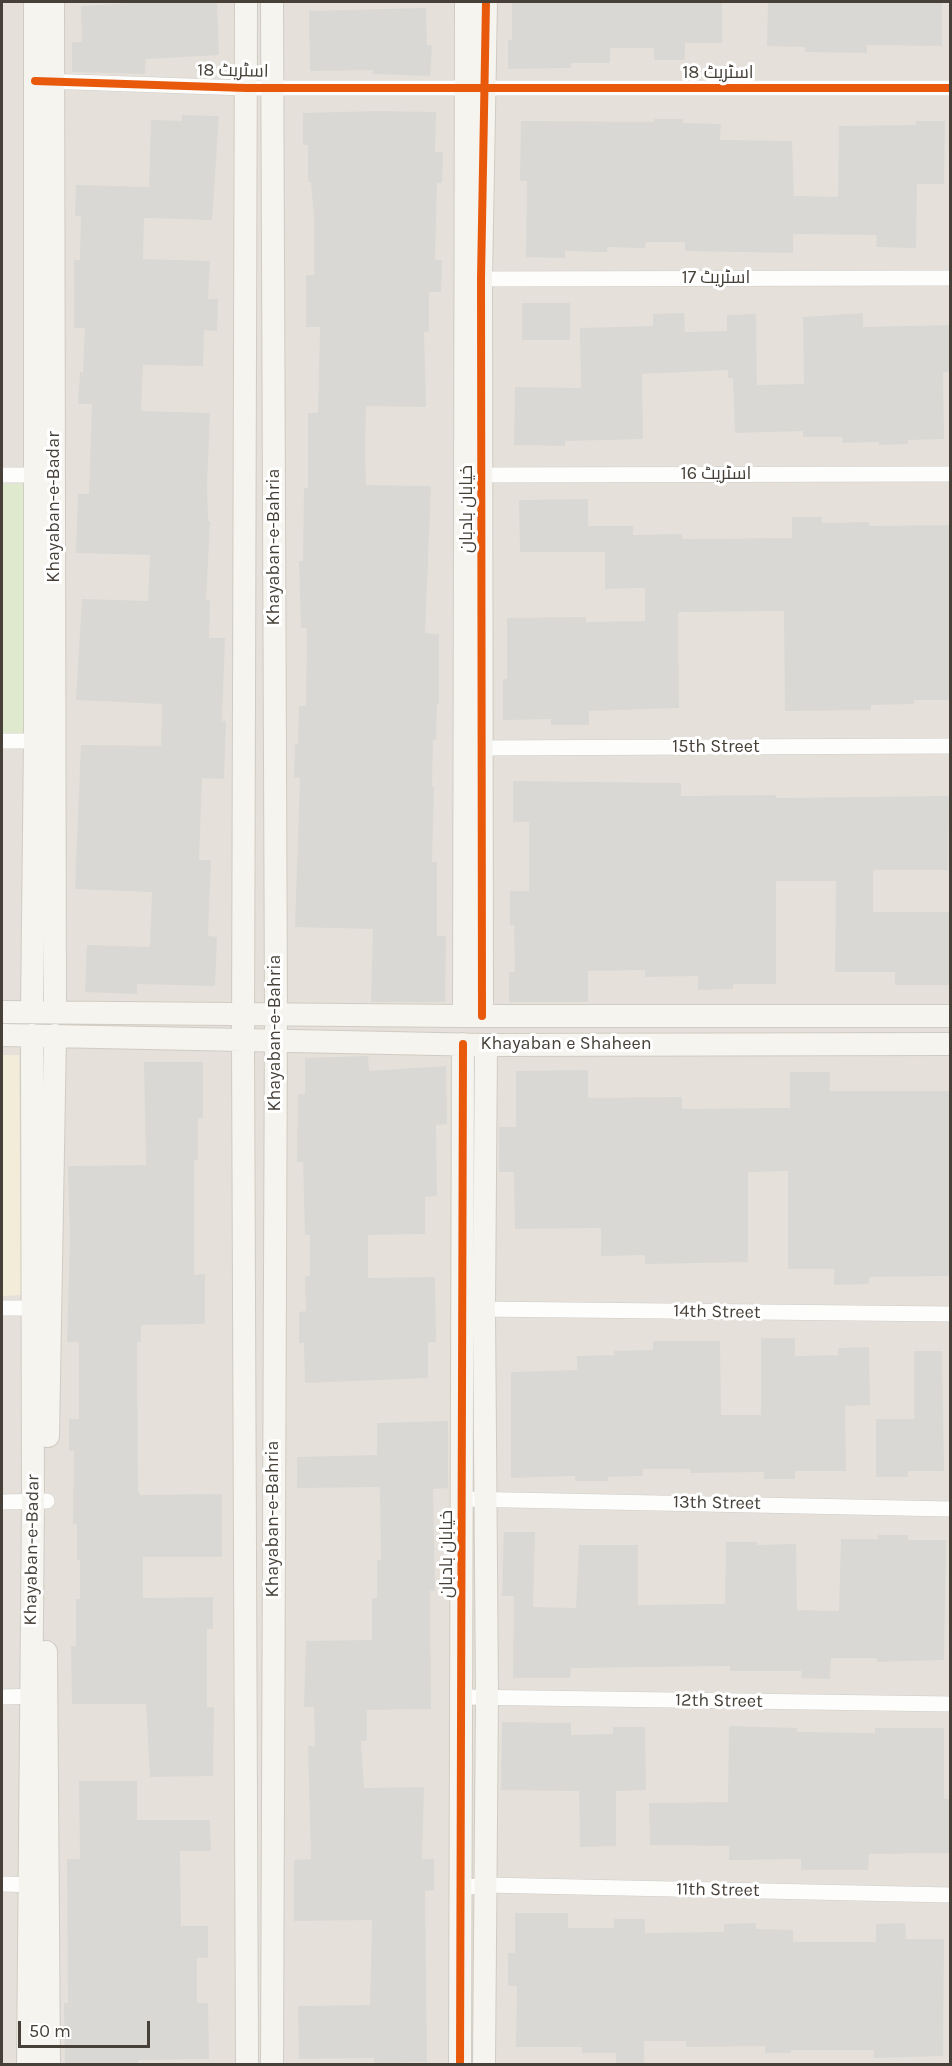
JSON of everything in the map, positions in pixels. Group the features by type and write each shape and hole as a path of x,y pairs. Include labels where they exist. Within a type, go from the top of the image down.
{"main road":[{"name":"Khayaban-e-Badar","path":"35,2 44,81"},
{"name":"Khayaban-e-Badar","path":"52,2 44,81 44,475 45,741 55,1012"},
{"name":"Khayaban-e-Bahria","path":"246,2 243,1041 247,2064"},
{"name":"Khayaban-e-Bahria","path":"272,2 276,1013 274,1042 272,2064"},
{"name":"خیابان بادبان","path":"466,2 476,89"},
{"name":"خیابان بادبان","path":"473,1016 476,89 486,2"},
{"name":"Khayaban-e-Badar","path":"32,1012 45,741"},
{"name":"Khayaban e Shaheen","path":"2,1012 473,1016 951,1016"},
{"name":"Khayaban e Shaheen","path":"2,1035 486,1045 951,1044"},
{"name":"Khayaban-e-Badar","path":"32,1035 41,1308 38,1696 40,1885 50,2064"},
{"name":"Khayaban-e-Badar","path":"41,1308 55,1035"},
{"name":"خیابان بادبان","path":"460,2064 462,1697 473,1498 473,1309 463,1044"},
{"name":"خیابان بادبان","path":"473,1309 486,1045"},
{"name":"خیابان بادبان","path":"473,1498 487,1697 484,2064"},
{"name":"Khayaban-e-Badar","path":"28,2064 40,1885"}],"street":[{"name":"اسٹریٹ 18","path":"44,81 246,88 951,88"},
{"name":"اسٹریٹ 17","path":"474,278 951,278"},
{"name":"اسٹریٹ 16","path":"473,475 951,474"},
{"path":"2,475 44,475"},
{"path":"2,741 45,741"},
{"name":"15th Street","path":"473,748 951,746"},
{"path":"2,1308 41,1308"},
{"name":"14th Street","path":"473,1309 951,1314"},
{"name":"13th Street","path":"473,1498 951,1509"},
{"path":"2,1502 40,1502"},
{"path":"2,1697 38,1696"},
{"name":"12th Street","path":"462,1697 951,1704"},
{"path":"2,1884 40,1885"},
{"name":"11th Street","path":"460,1888 485,1885 951,1895"}],"shaded area":[{"path":"2,2 950,2 950,2064 2,2064"}],"green space":[{"path":"2,484 25,484 28,735 2,735"}],"sand":[{"path":"2,1055 19,1055 21,1295 2,1296"}],"building":[{"path":"149,2 217,2 219,55 146,59 145,74 72,72 72,42 82,42 81,6"},
{"path":"512,2 722,2 722,43 685,43 685,60 654,60 654,48 610,48 610,63 571,63 571,68 508,69 508,40 512,40"},
{"path":"768,2 942,2 942,46 867,45 867,53 805,52 805,47 767,46"},
{"path":"426,8 427,45 432,45 430,76 372,74 373,70 310,71 309,11"},
{"path":"436,112 435,152 443,152 442,183 437,183 435,260 442,260 441,292 429,292 429,332 424,332 426,407 366,406 365,450 366,485 431,486 425,633 439,634 439,704 437,704 436,740 433,740 432,862 437,862 437,936 446,936 445,1002 371,1002 373,929 295,927 300,778 294,777 295,744 298,744 299,706 306,706 307,628 301,628 299,561 303,561 304,488 308,488 308,413 318,413 320,327 306,327 306,275 314,275 314,218 311,182 308,182 308,145 303,145 303,113"},
{"path":"182,115 219,116 212,220 144,218 143,259 210,261 208,299 218,299 217,331 204,330 203,366 143,365 141,411 210,413 207,484 208,521 210,521 206,600 210,600 209,638 225,638 222,721 226,721 224,779 202,778 199,860 211,860 208,936 217,937 215,986 137,984 137,994 85,992 87,945 150,947 152,892 75,889 81,745 161,746 162,704 76,700 82,599 148,601 150,555 76,553 78,494 89,494 92,404 78,404 80,372 83,373 85,328 74,328 74,260 80,260 81,216 75,216 76,185 149,187 151,120 182,121"},
{"path":"654,119 683,119 683,123 721,124 720,140 792,141 794,196 838,197 839,126 916,125 916,121 945,121 944,184 917,184 916,248 876,247 877,235 793,234 793,253 685,251 685,242 646,242 645,248 607,247 607,252 565,251 565,258 526,257 527,181 520,181 521,121 654,122"},
{"path":"522,303 570,303 570,340 522,340"},
{"path":"684,313 685,332 727,331 727,315 756,314 757,385 804,384 803,317 863,313 863,327 951,325 951,372 943,372 944,439 908,440 908,444 879,445 879,442 842,443 842,437 803,437 803,431 735,433 733,378 728,378 728,370 642,374 643,439 565,441 565,446 514,445 515,387 581,388 580,328 653,326 653,314"},
{"path":"588,499 588,526 633,526 633,535 682,534 682,539 792,538 792,517 822,517 822,523 869,522 869,526 951,525 951,700 914,700 914,704 871,705 871,710 785,711 784,611 682,612 678,613 679,708 589,711 589,725 551,725 551,719 503,720 503,679 507,679 507,618 586,617 586,622 645,621 645,588 605,589 605,552 520,552 519,500"},
{"path":"513,781 681,783 681,796 776,795 776,798 949,796 948,870 873,870 873,912 951,912 951,985 895,985 895,972 835,972 836,881 776,881 776,984 733,984 733,989 698,990 698,976 645,977 645,970 588,971 588,1002 509,1002 509,972 515,972 514,925 510,925 510,891 529,891 529,822 513,822"},
{"path":"368,1056 369,1071 446,1066 447,1124 436,1125 437,1196 425,1197 425,1234 368,1235 368,1278 435,1277 436,1342 428,1342 428,1378 305,1383 304,1343 299,1343 299,1312 306,1311 305,1276 310,1276 310,1235 305,1235 303,1162 297,1162 298,1094 305,1094 305,1058"},
{"path":"144,1062 203,1062 203,1118 198,1118 198,1160 194,1160 194,1275 205,1274 205,1324 141,1325 141,1342 137,1342 138,1492 141,1495 222,1494 222,1557 143,1557 143,1598 213,1597 213,1629 207,1629 207,1707 214,1707 213,1776 150,1777 146,1704 72,1704 71,1646 76,1646 76,1599 80,1599 80,1560 77,1560 77,1524 73,1524 74,1451 69,1451 69,1419 79,1419 79,1342 67,1342 70,1239 68,1166 146,1165"},
{"path":"588,1070 588,1098 682,1097 682,1109 790,1108 790,1072 830,1072 830,1091 951,1091 951,1276 869,1277 869,1284 834,1285 834,1269 788,1269 788,1171 748,1172 748,1262 645,1264 645,1255 601,1256 601,1228 515,1229 514,1172 499,1172 499,1127 516,1127 516,1071"},
{"path":"761,1338 795,1338 795,1356 838,1355 838,1348 869,1347 870,1405 845,1406 846,1471 795,1471 795,1479 764,1479 764,1472 690,1473 690,1469 643,1469 643,1476 608,1477 608,1481 575,1481 575,1476 511,1478 511,1372 577,1370 577,1356 614,1355 614,1351 653,1350 653,1341 720,1341 721,1415 761,1415"},
{"path":"914,1351 942,1351 944,1471 908,1471 908,1477 876,1477 876,1419 914,1419"},
{"path":"448,1421 448,1488 433,1489 435,1591 430,1591 431,1709 367,1710 367,1741 361,1741 364,1788 424,1787 422,1859 434,1859 434,1890 425,1891 427,2062 374,2063 374,2058 299,2059 298,2006 370,2005 372,1920 294,1921 294,1860 311,1859 308,1746 315,1746 314,1707 304,1707 306,1641 372,1640 372,1598 377,1598 377,1560 381,1560 380,1490 378,1487 297,1488 297,1457 377,1455 377,1423"},
{"path":"504,1532 535,1532 533,1607 576,1608 579,1545 638,1545 638,1605 725,1604 726,1542 757,1542 757,1545 796,1544 797,1610 839,1611 841,1539 878,1539 878,1535 908,1535 908,1540 946,1540 944,1660 877,1662 877,1658 831,1658 830,1679 801,1678 802,1671 730,1671 730,1666 571,1668 570,1678 513,1678 514,1596 502,1596"},
{"path":"502,1722 571,1723 571,1735 613,1734 613,1727 645,1727 646,1790 616,1791 616,1846 580,1847 579,1791 501,1790"},
{"path":"729,1726 797,1728 797,1732 875,1733 875,1728 944,1728 944,1799 951,1799 951,1853 869,1854 868,1870 801,1870 801,1859 729,1860 729,1846 650,1845 649,1803 728,1802"},
{"path":"79,1781 137,1781 137,1820 210,1820 211,1851 180,1851 181,1926 208,1926 208,1958 197,1958 197,2003 208,2003 209,2059 138,2060 138,2064 65,2064 64,2003 68,2003 67,1859 80,1859"},
{"path":"515,1913 568,1913 568,1928 614,1928 614,1919 645,1919 645,1933 724,1932 724,1924 756,1923 756,1929 793,1930 793,1942 876,1942 876,1924 905,1923 906,1939 944,1939 943,2056 874,2058 874,2050 791,2050 791,2053 765,2053 765,2046 686,2047 686,2041 644,2041 644,2063 616,2063 616,2053 582,2053 582,2047 516,2047 517,1986 508,1986 508,1953 515,1953"}],"cycle path":[{"path":"482,1016 481,278 486,2"},
{"path":"35,81 246,88 950,88"},
{"path":"460,2064 463,1044"}]}
